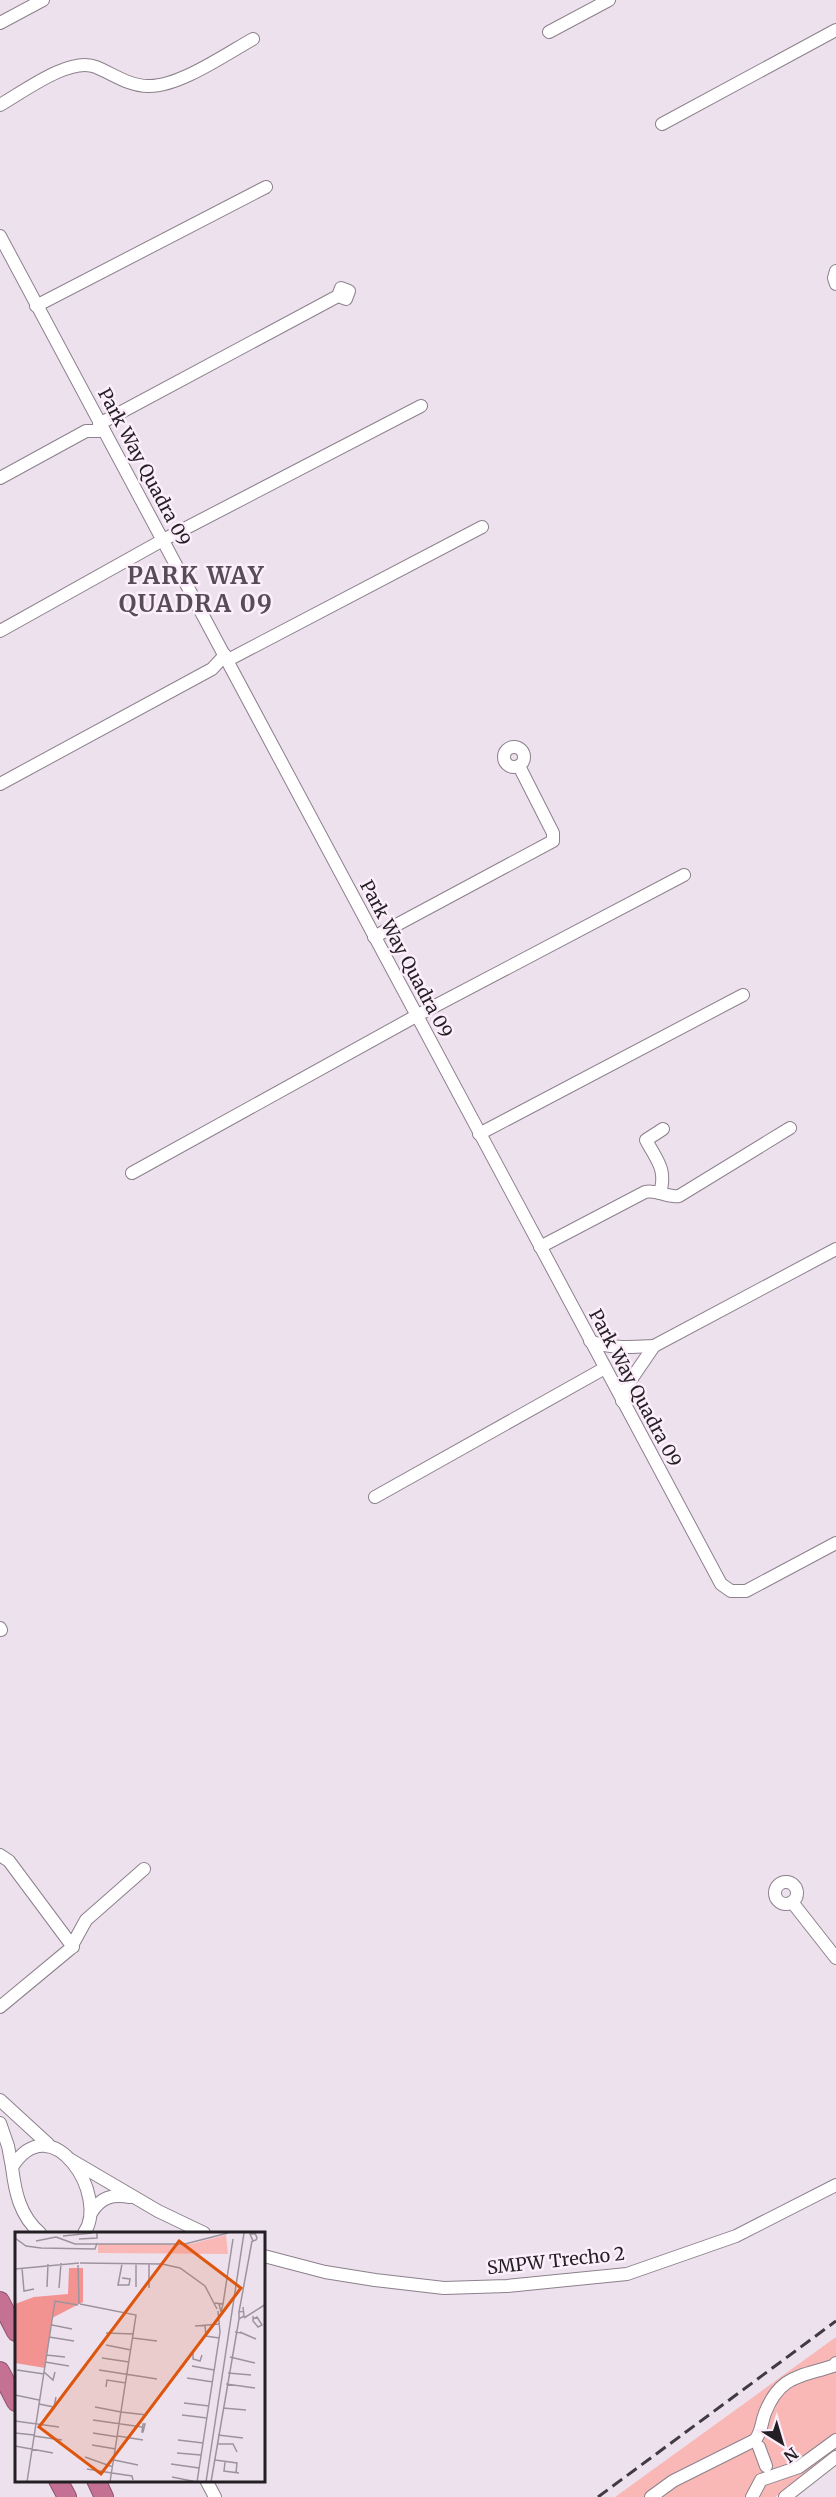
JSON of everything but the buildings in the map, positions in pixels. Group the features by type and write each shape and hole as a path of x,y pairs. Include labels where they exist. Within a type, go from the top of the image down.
{"highway":[{"path":"0,2301 15,2330"},
{"path":"0,2371 15,2400"},
{"path":"59,2482 67,2497"},
{"path":"96,2482 104,2497"}],"street":[{"path":"0,23 43,0"},
{"path":"549,32 609,0"},
{"path":"662,124 836,30"},
{"path":"0,105 66,68 80,65 94,66 136,84 159,85 183,77 253,39"},
{"path":"36,306 266,187"},
{"name":"Park Way Quadra 09","path":"0,236 604,1368 725,1588 737,1592 746,1591 836,1543"},
{"path":"836,271 834,278 836,284"},
{"path":"0,478 338,296"},
{"path":"0,631 163,540 421,406"},
{"path":"86,431 99,423"},
{"path":"0,784 482,527"},
{"path":"374,937 553,841 554,833 519,766"},
{"path":"132,1173 416,1016 684,875"},
{"path":"479,1134 743,994"},
{"path":"540,1247 651,1190 679,1196 790,1128"},
{"path":"660,1193 664,1178 663,1171 646,1140 663,1129"},
{"path":"622,1401 624,1392 639,1366 654,1346 836,1250"},
{"path":"590,1341 629,1347 654,1346"},
{"path":"629,1347 639,1366"},
{"path":"375,1497 604,1368"},
{"path":"0,1855 9,1861 73,1947"},
{"path":"0,2007 73,1947 78,1931 86,1920 144,1869"},
{"path":"792,1902 836,1958"},
{"path":"0,2100 48,2144 69,2159 132,2197 202,2232"},
{"path":"0,2123 8,2146 18,2201 25,2215 39,2232"},
{"path":"12,2166 27,2149 39,2144 48,2144"},
{"path":"69,2159 87,2191 89,2225"},
{"name":"SMPW Trecho 2","path":"266,2257 325,2272 444,2288 507,2286 627,2274 736,2236 836,2185"},
{"path":"89,2225 96,2204 109,2196 132,2197"},
{"path":"651,2497 673,2481 755,2440 760,2435 765,2414 785,2384 792,2378 825,2369 836,2363"},
{"path":"752,2497 761,2480 799,2467 836,2440"},
{"path":"759,2447 766,2466"},
{"path":"785,2497 836,2457"},
{"path":"206,2482 214,2497"}],"shaded area":[{"path":"836,2337 836,2453 775,2497 615,2497"}],"railway":[{"path":"598,2497 836,2321"}],"district":[{"name":"PARK WAY QUADRA 09","path":"196,590"}]}
